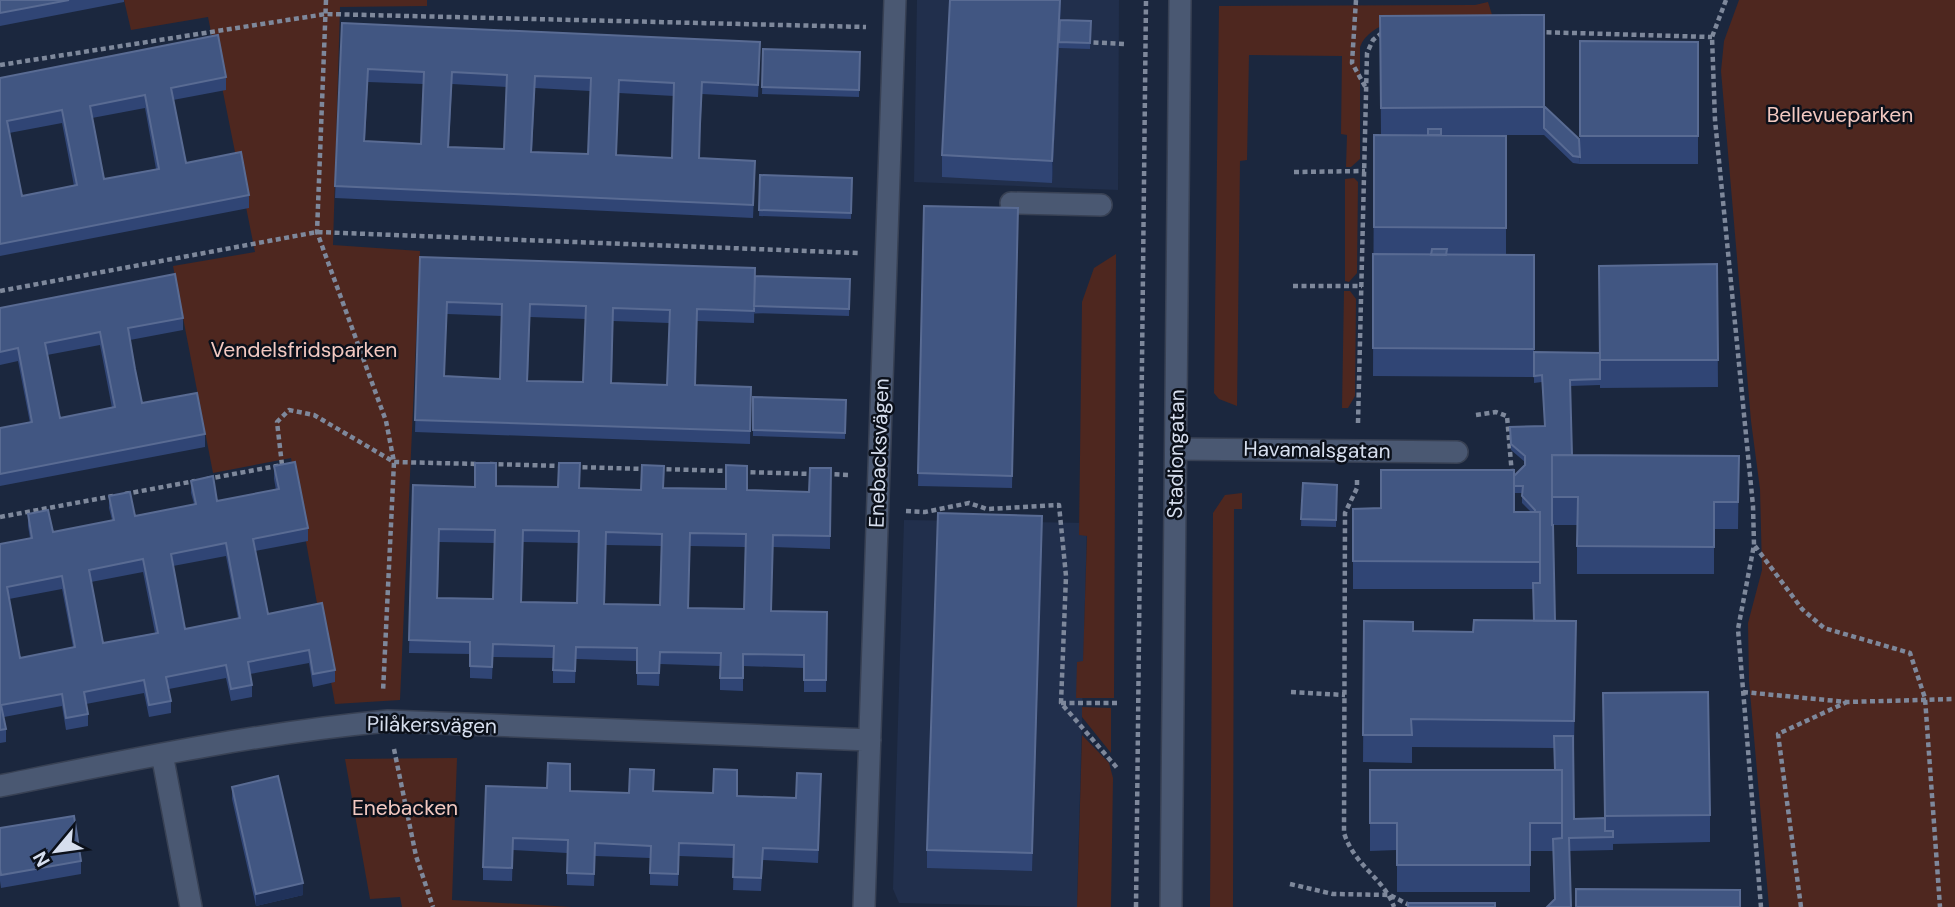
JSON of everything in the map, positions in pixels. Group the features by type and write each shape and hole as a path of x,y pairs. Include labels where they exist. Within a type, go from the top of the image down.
{"street":[{"name":"Enebacksvägen","path":"864,907 895,0"},
{"name":"Stadiongatan","path":"1171,907 1180,0"},
{"path":"1012,203 1101,205"},
{"name":"Havamalsgatan","path":"1177,449 1457,452"},
{"name":"Pilåkersvägen","path":"0,786 162,754 330,726 388,720 870,740"},
{"path":"162,754 191,907"}],"path":[{"path":"326,0 317,232 386,421 394,462 382,687 416,856 433,907"},
{"path":"1136,907 1146,0"},
{"path":"1356,0 1352,63 1367,89"},
{"path":"1727,0 1712,37 1714,120 1723,231 1753,506 1754,545 1738,629 1760,907"},
{"path":"0,65 326,14 895,28"},
{"path":"1393,28 1373,40 1367,53 1357,488 1345,513 1344,833 1357,862 1390,895 1409,905 1422,906"},
{"path":"1532,32 1712,37"},
{"path":"1082,42 1126,44"},
{"path":"1294,172 1365,172"},
{"path":"0,290 317,232 887,255"},
{"path":"1293,286 1362,286"},
{"path":"0,517 282,465 277,422 289,411 314,415 394,462 878,475"},
{"path":"1476,415 1496,412 1507,416 1512,479 1519,477"},
{"path":"1511,456 1518,456"},
{"path":"900,511 925,512 969,503 987,509 1059,505 1066,576 1061,703 1118,769"},
{"path":"1754,545 1802,609 1824,628 1910,653 1925,698 1940,907"},
{"path":"1291,692 1345,695"},
{"path":"1742,692 1847,702 1955,699"},
{"path":"1801,907 1778,734 1847,702"},
{"path":"1061,703 1119,704"},
{"path":"1290,884 1333,894 1390,895"},
{"path":"1390,895 1394,907"}],"shaded area":[{"path":"917,0 1119,0 1118,190 914,182"},
{"path":"904,520 1087,523 1077,907 899,903 893,889"}],"green space":[{"name":"Vendelsfridsparken","path":"124,0 427,0 427,6 340,7 333,245 420,251 400,700 335,704 291,458 213,473 173,266 255,252 208,17 131,30"},
{"name":"Bellevueparken","path":"1739,0 1955,0 1955,907 1769,907 1749,681 1748,623 1762,570 1760,489 1751,421 1721,71 1724,41"},
{"path":"1488,2 1493,18 1419,18 1382,26 1369,34 1360,47 1360,159 1351,167 1346,167 1347,135 1341,134 1342,56 1249,55 1247,160 1240,161 1237,406 1219,399 1214,393 1219,6 1475,5"},
{"path":"1354,178 1358,182 1357,273 1349,282 1345,281 1345,179"},
{"path":"1116,254 1114,698 1076,698 1077,662 1083,661 1087,536 1079,535 1082,302 1094,268"},
{"path":"1344,291 1350,291 1356,299 1355,396 1348,408 1342,408"},
{"path":"1242,493 1242,509 1234,509 1233,907 1210,907 1213,513 1225,495"},
{"path":"1082,707 1111,708 1111,753 1082,717"},
{"path":"1082,735 1109,763 1113,778 1111,907 1077,907"},
{"name":"Enebacken","path":"457,758 452,900 572,907 402,907 400,897 370,899 345,759"}],"building":[{"path":"0,0 69,0 0,13"},
{"path":"950,0 1060,0 1052,161 942,155"},
{"path":"1544,15 1544,107 1381,108 1380,16"},
{"path":"1060,20 1091,21 1090,43 1059,42"},
{"path":"342,23 760,42 758,85 702,82 700,124 699,158 755,161 753,205 335,186","holes":["368,69 424,72 421,144 364,141","452,72 507,75 504,149 448,147","535,76 591,78 588,154 531,152","619,80 674,83 672,158 616,155"]},
{"path":"218,35 226,77 171,88 186,163 241,152 249,195 0,244 0,78","holes":["145,95 159,169 104,179 90,106","62,110 77,185 22,196 7,121"]},
{"path":"1580,41 1698,42 1698,136 1580,136"},
{"path":"763,49 860,52 859,90 762,87"},
{"path":"1544,106 1579,139 1580,157 1573,156 1544,128"},
{"path":"1428,129 1441,129 1441,135 1428,135"},
{"path":"1374,135 1506,136 1506,228 1374,227"},
{"path":"760,175 852,178 851,213 759,210"},
{"path":"924,206 1018,208 1012,476 918,473"},
{"path":"1432,249 1447,249 1446,255 1431,255"},
{"path":"1373,254 1534,255 1534,349 1373,348"},
{"path":"420,257 755,268 754,311 697,309 695,385 751,387 750,431 415,420","holes":["447,302 502,304 500,379 444,376","530,304 586,306 583,382 527,381","613,308 670,310 667,385 611,383"]},
{"path":"1717,264 1718,360 1600,360 1599,266"},
{"path":"175,274 183,318 128,328 135,369 142,403 197,393 205,434 0,474 0,428 32,422 18,348 0,352 0,308","holes":["100,332 115,407 60,418 45,343"]},
{"path":"755,276 850,279 849,309 754,306"},
{"path":"1534,352 1600,353 1600,379 1570,380 1572,455 1552,455 1555,621 1534,621 1533,583 1540,583 1540,512 1535,512 1522,496 1523,486 1514,486 1514,476 1525,465 1525,456 1511,444 1510,427 1545,426 1542,375 1534,376"},
{"path":"753,397 846,400 845,433 753,430"},
{"path":"1552,455 1739,456 1738,502 1714,502 1714,547 1577,546 1578,497 1552,497"},
{"path":"295,462 308,528 253,539 268,614 322,603 335,670 313,674 309,650 248,662 252,685 231,689 226,665 166,677 171,701 149,705 144,680 84,692 88,714 66,718 62,694 1,705 6,729 0,730 0,544 32,538 28,514 48,510 53,532 114,520 109,496 130,492 135,516 196,504 191,481 213,476 217,501 279,489 274,466","holes":["226,543 240,618 185,629 171,554","143,559 158,633 103,643 89,570","62,576 75,647 20,658 7,587"]},
{"path":"475,463 496,463 496,486 558,487 559,463 580,463 579,488 641,490 642,465 664,466 663,488 726,489 726,465 747,466 747,490 809,492 810,468 831,468 830,536 773,535 771,611 827,612 826,680 804,680 804,655 743,654 743,678 720,678 721,653 660,652 659,673 637,673 637,648 576,647 575,671 553,670 554,646 493,644 492,667 470,666 470,642 409,640 413,485 475,487","holes":["439,529 495,530 493,599 437,598","523,530 579,531 577,603 521,602","606,532 662,534 660,605 604,604","690,533 746,534 744,609 688,608"]},
{"path":"1381,470 1514,470 1514,512 1540,512 1540,562 1353,561 1353,509 1381,508"},
{"path":"1303,483 1337,485 1336,520 1301,519"},
{"path":"938,513 1042,516 1032,853 927,850"},
{"path":"1474,620 1576,621 1574,721 1411,719 1412,735 1363,735 1364,621 1413,622 1413,631 1473,632"},
{"path":"1708,692 1710,815 1605,816 1603,693"},
{"path":"1554,736 1573,736 1574,819 1605,818 1605,831 1613,831 1613,837 1569,838 1571,907 1547,907 1555,899 1553,839 1562,838 1562,770 1555,770"},
{"path":"548,763 570,764 570,791 629,793 630,769 654,770 653,791 713,793 714,769 737,770 737,796 796,798 797,773 821,774 818,850 763,848 761,878 733,877 734,845 679,843 678,874 650,873 651,846 595,843 594,874 567,873 568,840 513,838 512,868 483,867 486,786 547,788"},
{"path":"1370,770 1562,770 1562,823 1530,823 1530,865 1397,865 1397,823 1370,823"},
{"path":"278,776 303,883 256,894 232,787"},
{"path":"74,816 81,861 1,875 0,828"},
{"path":"1576,889 1740,890 1740,907 1576,907"},
{"path":"1408,903 1495,903 1495,907 1408,907"}]}
